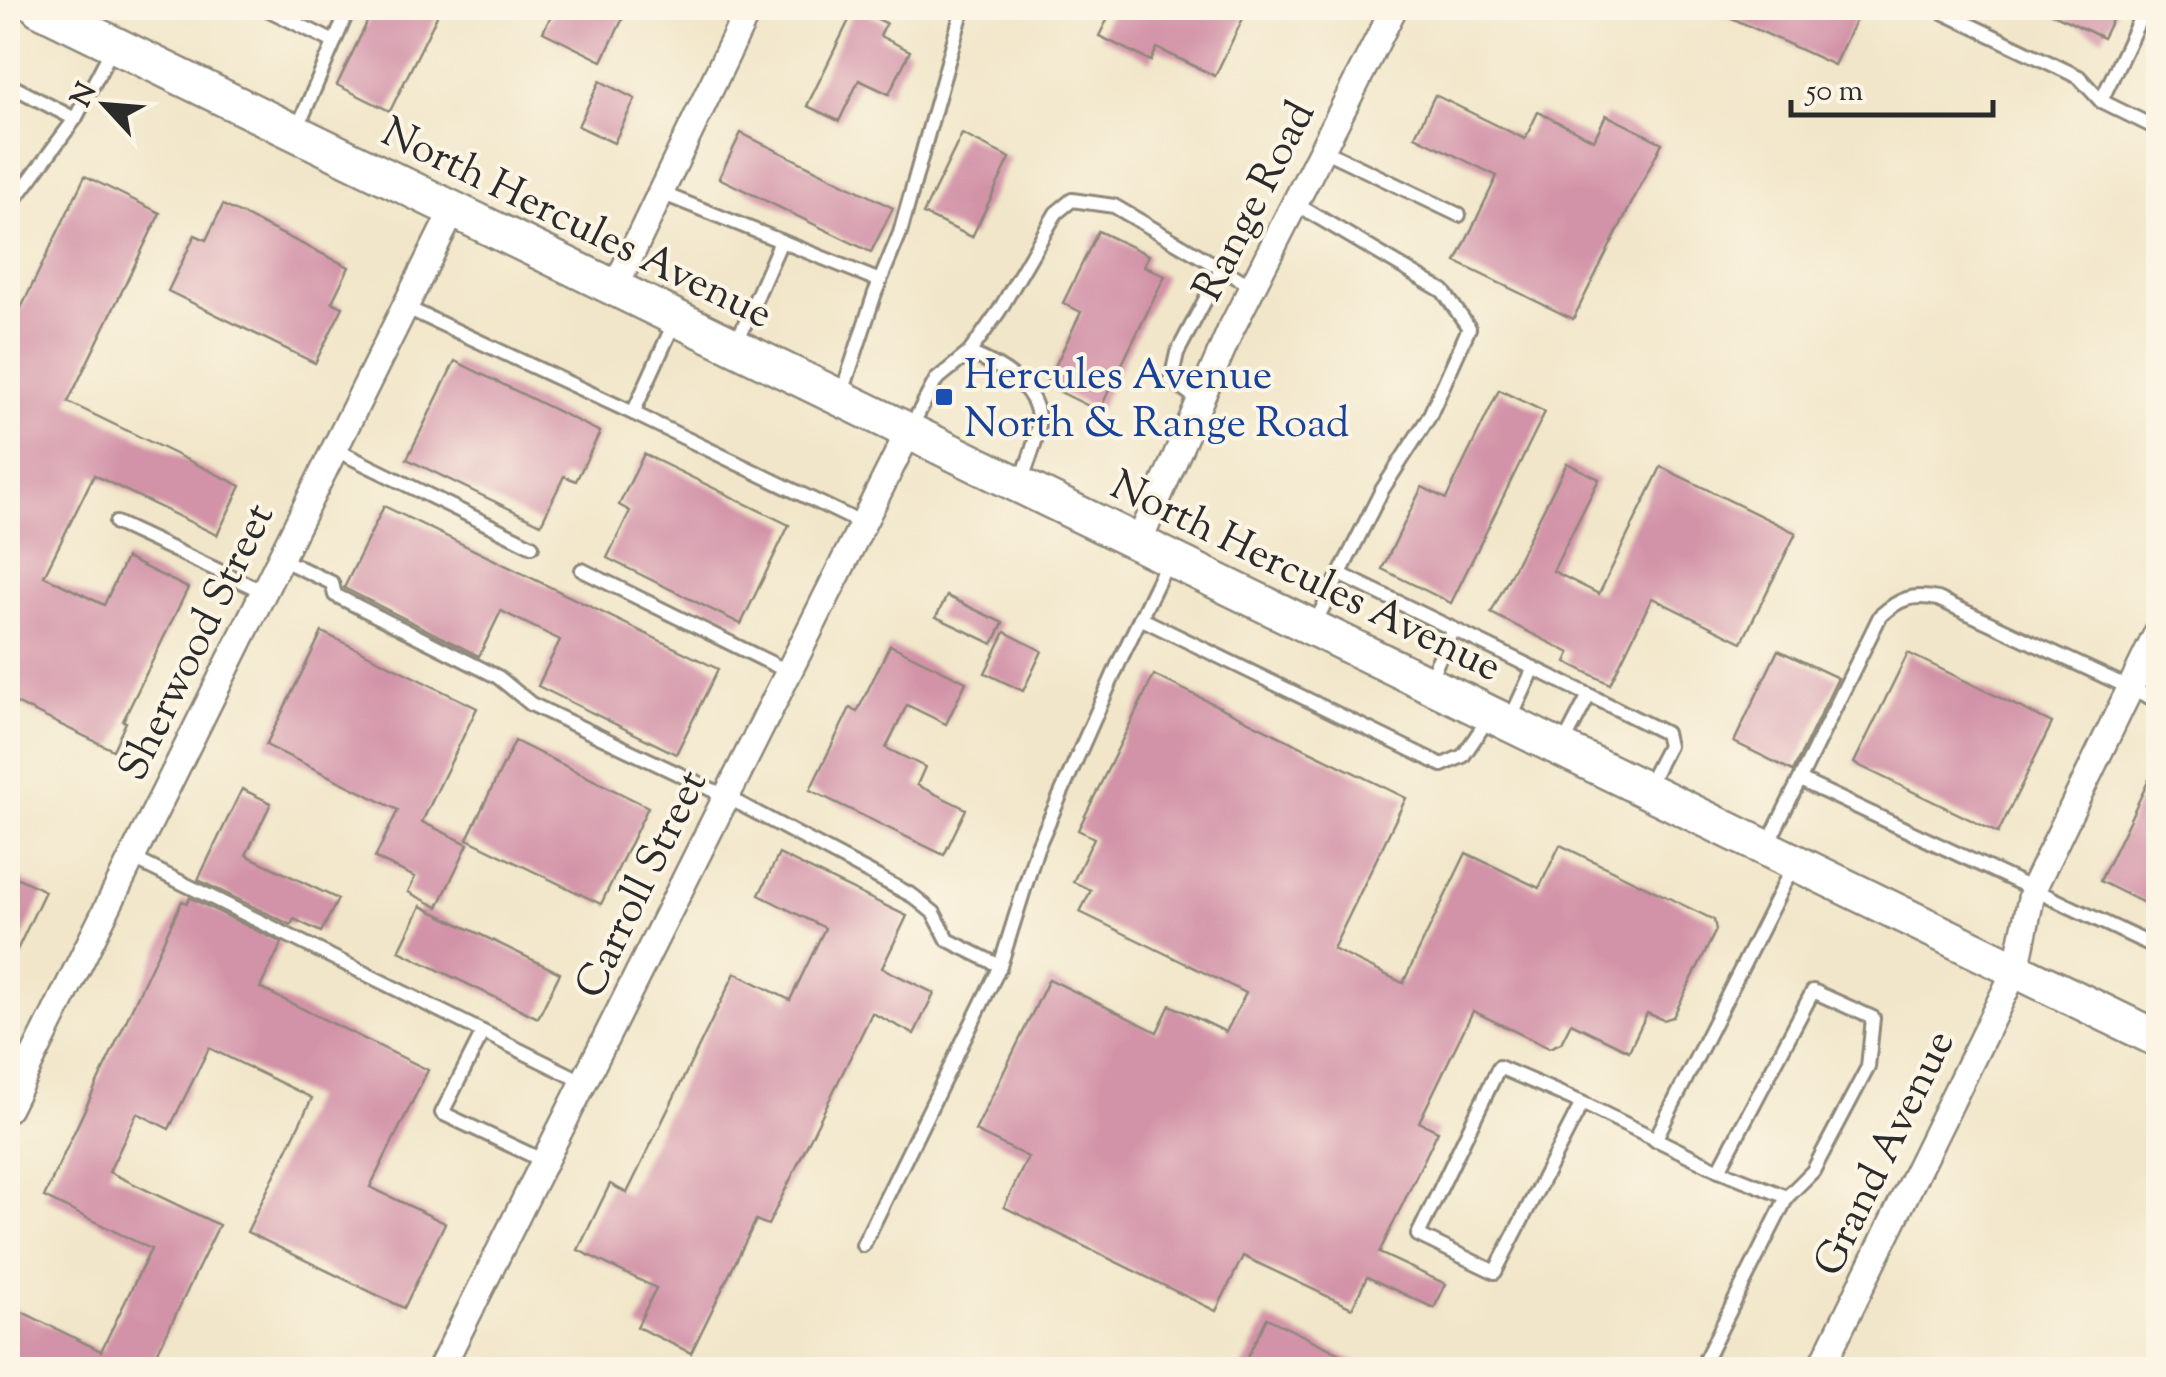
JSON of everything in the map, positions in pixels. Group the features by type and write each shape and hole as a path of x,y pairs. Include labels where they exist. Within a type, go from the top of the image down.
{"street":[{"name":"North Hercules Avenue","path":"39,8 2158,1039"},
{"path":"615,288 749,8"},
{"name":"Range Road","path":"1138,542 1253,288 1394,8"},
{"name":"Sherwood Street","path":"8,1108 452,210"},
{"name":"Carroll Street","path":"440,1370 909,432"},
{"name":"Grand Avenue","path":"1820,1370 2016,969 2033,890 2158,632"}],"lane":[{"path":"265,8 334,42"},
{"path":"295,133 349,8"},
{"path":"840,398 900,233 963,8"},
{"path":"1934,8 2079,76 2101,101 2158,129"},
{"path":"2101,101 2145,8"},
{"path":"8,209 75,119 114,45"},
{"path":"8,84 75,119"},
{"path":"1323,150 1459,215"},
{"path":"660,193 880,281"},
{"path":"909,432 936,380 969,353 1056,212 1072,200 1114,206 1253,288"},
{"path":"1296,204 1442,290 1469,328 1429,417 1382,490 1313,627"},
{"path":"735,346 781,241"},
{"path":"1200,401 1172,380 1177,353 1221,270"},
{"path":"405,306 863,524"},
{"path":"633,413 676,318"},
{"path":"969,353 998,365 1029,393 1038,420 1020,486"},
{"path":"334,449 532,546"},
{"path":"116,523 262,591"},
{"path":"863,1245 1000,966 1037,848 1170,557"},
{"path":"278,558 332,583 335,596 498,677 530,704 725,796 912,896 934,913 948,940 1000,966"},
{"path":"582,570 789,672"},
{"path":"1340,574 1665,734 1668,746 1646,789"},
{"path":"1655,1140 1781,855 1800,780 1880,616 1898,600 1916,594 1938,599 2158,701"},
{"path":"1140,618 1442,765 1463,756 1500,718 1534,668"},
{"path":"1428,682 1453,629"},
{"path":"1561,748 1589,695"},
{"path":"1800,780 2158,948"},
{"path":"132,858 586,1082"},
{"path":"1700,1370 1787,1197 1813,1172 1868,1067 1873,1018 1813,992 1718,1170"},
{"path":"484,1032 442,1113 546,1162"},
{"path":"1582,1103 1495,1272 1418,1236 1499,1067 1582,1103 1718,1170 1787,1197"}],"building":[{"path":"374,8 441,8 390,111 337,85"},
{"path":"555,8 628,8 602,61 543,32"},
{"path":"855,8 886,23 880,36 910,51 889,94 859,80 839,121 807,106"},
{"path":"1113,8 1248,8 1215,76 1157,48 1151,61 1099,36"},
{"path":"1710,8 1847,8 1859,13 1834,65"},
{"path":"2041,8 2118,8 2103,38"},
{"path":"600,81 635,99 614,143 578,126"},
{"path":"1435,95 1525,139 1538,112 1594,140 1606,115 1662,143 1573,319 1456,262 1497,176 1415,136"},
{"path":"741,133 893,208 871,252 719,178"},
{"path":"962,134 1010,158 972,237 923,214"},
{"path":"85,176 160,213 68,402 241,486 217,535 94,475 44,576 104,605 126,558 188,588 123,721 126,722 113,750 8,699 8,335"},
{"path":"223,205 349,267 332,302 343,307 315,363 168,291 195,235 206,240"},
{"path":"1098,231 1149,255 1144,266 1165,276 1099,411 1046,385 1081,312 1063,303"},
{"path":"455,361 600,432 576,481 564,476 541,524 407,459"},
{"path":"1499,390 1545,412 1451,603 1382,569 1422,487 1446,499"},
{"path":"644,454 789,525 741,624 607,558 630,511 619,505"},
{"path":"1567,463 1599,479 1553,571 1599,594 1661,467 1796,533 1742,642 1652,598 1610,684 1566,662 1570,653 1491,613"},
{"path":"384,506 718,669 676,754 538,686 560,640 501,611 479,656 344,588"},
{"path":"947,596 1003,623 993,644 936,617"},
{"path":"322,632 477,708 422,822 468,844 438,907 408,892 415,877 375,858 398,810 266,745"},
{"path":"1005,632 1042,651 1023,691 985,673"},
{"path":"890,645 966,682 946,724 907,705 886,748 925,767 917,785 966,809 944,855 810,790 850,708 857,712"},
{"path":"1778,650 1838,678 1793,771 1734,742"},
{"path":"1908,653 2052,723 1998,833 1854,763"},
{"path":"1154,675 1406,798 1333,949 1403,983 1466,853 1539,888 1560,845 1714,920 1716,930 1673,1017 1663,1020 1647,1013 1629,1051 1571,1023 1561,1043 1549,1048 1473,1011 1419,1122 1438,1131 1379,1253 1446,1284 1434,1308 1367,1277 1352,1308 1243,1256 1216,1311 1004,1207 1028,1157 975,1131 1049,979 1157,1032 1170,1005 1226,1032 1246,993 1080,912 1091,890 1073,882 1094,838 1078,830"},
{"path":"515,741 648,807 601,904 467,839"},
{"path":"2158,761 2158,910 2100,881"},
{"path":"242,789 271,803 246,855 338,899 321,932 294,919 291,925 198,880"},
{"path":"779,854 907,916 882,968 934,993 914,1034 872,1013 768,1225 756,1220 691,1353 637,1327 656,1288 578,1250 610,1184 627,1193 735,973 790,1000 825,928 759,895"},
{"path":"8,873 45,891 8,969"},
{"path":"190,898 282,943 260,988 428,1070 370,1187 445,1223 404,1308 247,1232 312,1098 209,1048 169,1129 137,1113 109,1172 219,1225 149,1370 32,1370 8,1358 8,1305 101,1351 151,1249 44,1197 182,901 187,903"},
{"path":"421,906 560,973 538,1018 399,951"},
{"path":"1267,1318 1373,1370 1241,1370"}],"place":[{"name":"Hercules Avenue North & Range Road","path":"944,397"}]}
